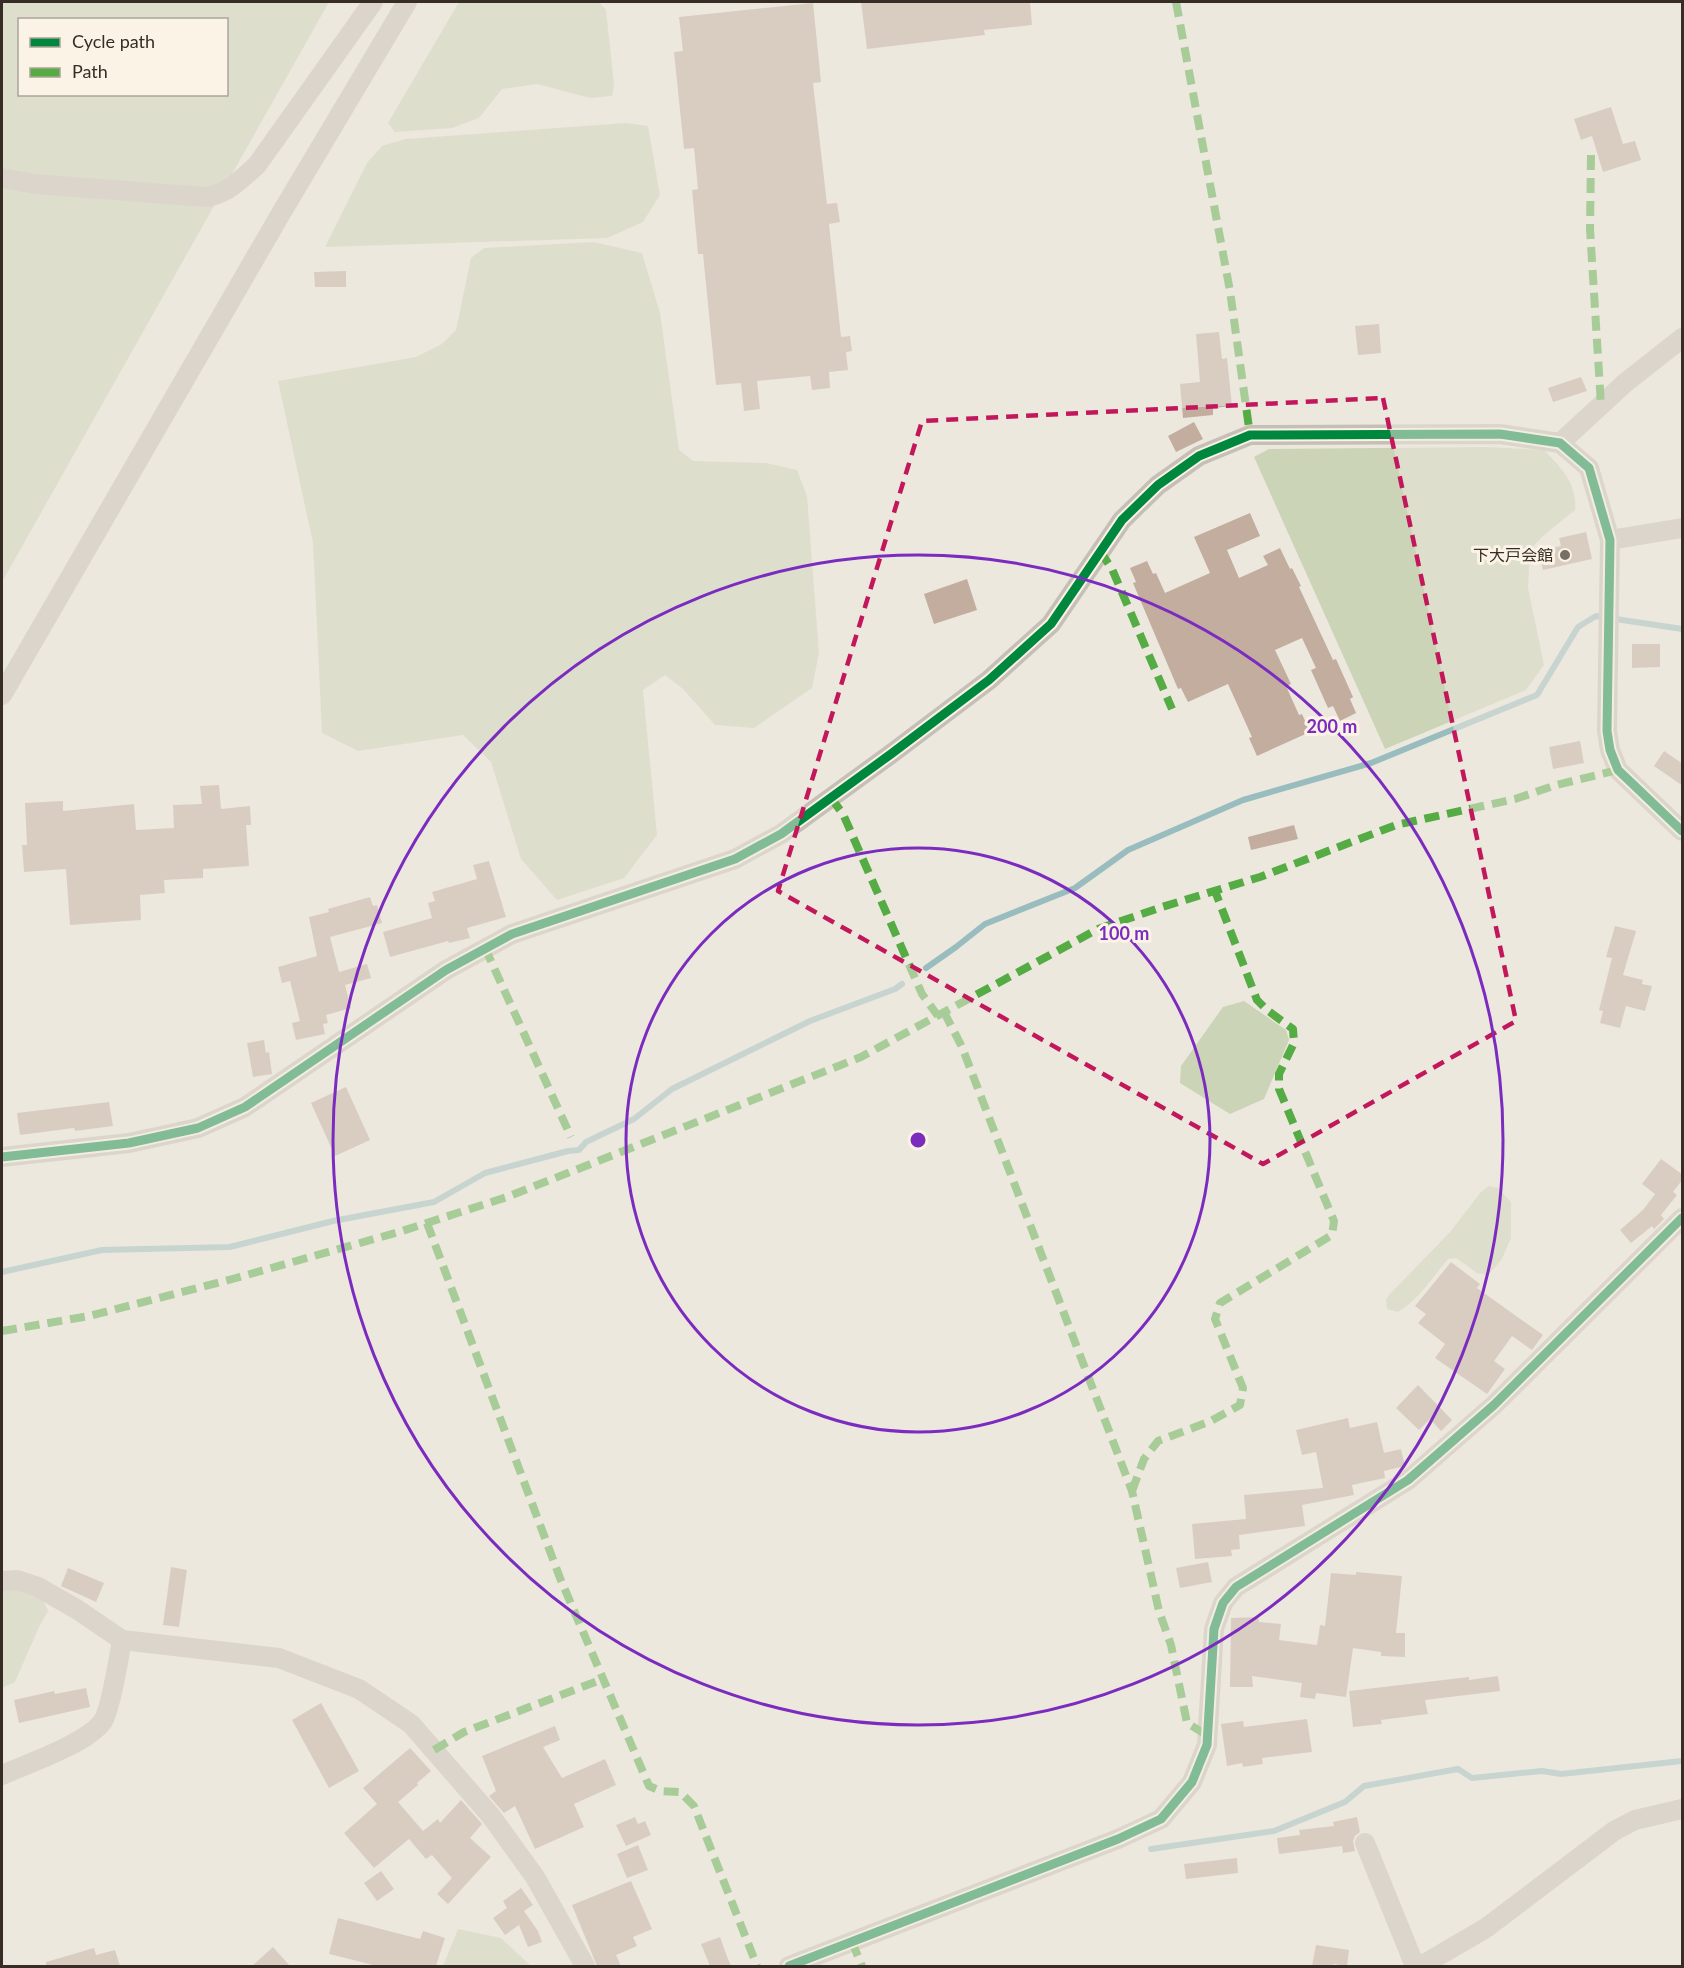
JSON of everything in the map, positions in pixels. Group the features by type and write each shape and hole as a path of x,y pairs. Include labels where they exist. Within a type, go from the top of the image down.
{"street":[{"path":"2,178 35,184 206,197 220,195 257,165 373,2"},
{"path":"2,695 280,215 407,2"},
{"path":"1560,443 1625,383 1683,338"},
{"path":"2,1157 129,1143 198,1128 246,1107 446,970 512,934 735,859 782,834 989,680 1051,624 1122,520 1158,485 1199,456 1250,435 1500,434 1560,443 1589,468 1610,540 1607,731 1610,750 1617,770 1683,831"},
{"path":"1610,540 1683,528"},
{"path":"789,1966 1118,1839 1161,1819 1192,1782 1207,1745 1214,1629 1224,1603 1236,1587 1408,1480 1494,1405 1683,1218"},
{"path":"2,1581 17,1580 39,1587 122,1640 279,1658 359,1689 411,1724 497,1825 535,1877 585,1966"},
{"path":"2,1775 84,1738 103,1721 122,1640"},
{"path":"1421,1966 1486,1928 1614,1831 1635,1820 1683,1809"},
{"path":"1365,1843 1414,1966"}],"highlighted area":[{"path":"1383,398 1516,1021 1263,1164 778,891 922,421"}],"green space":[{"path":"2,2 329,2 2,582"},
{"path":"459,2 599,2 606,10 614,84 612,96 590,98 537,84 502,89 479,118 452,128 395,132 388,123"},
{"path":"627,123 648,126 660,195 643,222 607,238 325,247 367,163 382,146 405,139"},
{"path":"593,242 642,253 660,313 679,450 693,461 766,463 797,470 807,496 819,653 812,688 754,728 715,725 683,689 665,675 643,690 657,835 624,878 557,900 521,859 491,762 463,735 358,751 322,733 313,543 278,381 416,357 442,344 456,330 471,258 484,248"},
{"path":"1488,447 1544,450 1567,477 1574,492 1575,510 1543,536 1530,550 1528,588 1544,665 1526,690 1385,749 1254,457 1269,449"},
{"path":"1244,1001 1286,1030 1289,1040 1264,1099 1230,1114 1180,1083 1181,1066 1223,1007"},
{"path":"1489,1186 1498,1188 1511,1202 1511,1238 1502,1259 1488,1275 1477,1273 1456,1258 1448,1259 1406,1307 1398,1312 1387,1309 1388,1296 1450,1232 1481,1192"},
{"path":"2,1587 39,1592 48,1611 15,1682 2,1688"},
{"path":"458,1929 501,1938 531,1966 443,1966"}],"building":[{"path":"861,2 1030,2 1032,25 984,30 985,35 867,49"},
{"path":"813,3 821,82 813,83 827,204 837,203 840,222 829,224 841,337 850,336 852,351 846,352 848,370 829,372 830,388 812,390 810,376 757,381 760,409 744,411 741,383 716,385 703,254 698,254 692,190 698,189 694,148 684,149 674,52 683,51 679,17"},
{"path":"1611,107 1623,144 1635,141 1641,160 1603,172 1592,136 1581,140 1574,119"},
{"path":"346,271 346,287 315,287 314,272"},
{"path":"1379,324 1381,353 1358,355 1355,326"},
{"path":"1219,332 1222,359 1227,358 1232,406 1213,408 1213,415 1183,418 1180,384 1200,382 1196,334"},
{"path":"1581,377 1587,391 1553,402 1548,388"},
{"path":"1194,422 1203,439 1176,452 1168,436"},
{"path":"1250,513 1260,536 1227,550 1239,578 1268,565 1263,556 1280,548 1301,586 1299,587 1333,660 1336,659 1353,697 1350,699 1356,713 1340,721 1333,706 1328,708 1311,670 1316,668 1302,638 1275,650 1291,684 1286,686 1299,715 1302,714 1310,732 1257,756 1249,738 1252,737 1228,684 1188,702 1181,688 1178,689 1133,583 1136,582 1130,568 1147,561 1153,574 1156,573 1165,593 1210,573 1194,537"},
{"name":"下大戸会館","path":"1586,532 1592,559 1543,570 1538,551 1561,546 1559,538"},
{"path":"967,579 977,610 934,624 924,594"},
{"path":"1632,644 1660,644 1660,667 1632,668"},
{"path":"1580,741 1584,763 1553,769 1549,747"},
{"path":"1664,751 1683,764 1683,786 1654,766"},
{"path":"219,785 221,809 250,806 251,825 246,825 249,866 203,869 203,878 164,880 165,893 140,895 141,920 70,925 66,869 24,872 22,845 27,845 25,803 63,801 63,811 134,804 136,830 174,828 173,805 202,804 200,786"},
{"path":"1294,825 1298,839 1251,850 1248,837"},
{"path":"489,861 506,917 467,928 470,938 449,943 448,941 390,957 383,932 432,918 428,903 435,901 432,892 477,879 473,865"},
{"path":"370,897 373,906 377,905 382,923 330,937 339,972 367,964 371,978 345,985 351,1008 326,1015 328,1023 323,1024 325,1034 296,1040 292,1023 300,1021 290,981 282,983 278,967 317,956 309,917"},
{"path":"1615,926 1636,931 1623,975 1643,980 1642,984 1652,986 1645,1011 1626,1006 1620,1028 1600,1023 1603,1011 1599,1010 1612,958 1606,957"},
{"path":"264,1040 266,1053 269,1052 272,1074 253,1077 247,1043"},
{"path":"346,1087 370,1140 335,1156 311,1103"},
{"path":"109,1102 113,1126 20,1135 17,1113"},
{"path":"1661,1159 1683,1175 1683,1179 1673,1192 1677,1195 1661,1215 1664,1219 1654,1229 1652,1226 1631,1243 1620,1230 1643,1210 1655,1194 1642,1184"},
{"path":"1451,1262 1480,1284 1477,1288 1543,1335 1532,1350 1512,1336 1494,1361 1505,1369 1487,1394 1435,1358 1445,1344 1418,1323 1426,1314 1415,1306"},
{"path":"1418,1385 1452,1420 1441,1431 1430,1419 1419,1430 1396,1408"},
{"path":"1348,1418 1350,1428 1377,1422 1384,1453 1401,1449 1405,1466 1384,1471 1385,1478 1352,1485 1354,1495 1302,1505 1305,1526 1239,1535 1240,1549 1231,1550 1232,1556 1195,1559 1192,1524 1246,1519 1244,1495 1323,1488 1316,1452 1302,1455 1296,1430"},
{"path":"1208,1562 1212,1582 1180,1588 1176,1568"},
{"path":"171,1567 187,1570 179,1627 163,1625"},
{"path":"68,1568 104,1583 96,1602 61,1586"},
{"path":"1356,1572 1402,1576 1396,1633 1405,1633 1405,1657 1381,1656 1381,1652 1353,1648 1346,1697 1316,1693 1315,1699 1300,1697 1302,1683 1252,1676 1253,1687 1230,1687 1231,1618 1258,1617 1259,1622 1281,1624 1279,1640 1317,1645 1320,1625 1325,1626 1331,1573 1356,1575"},
{"path":"1498,1676 1500,1691 1425,1700 1428,1714 1381,1720 1382,1724 1353,1727 1349,1691 1469,1677 1469,1680"},
{"path":"86,1688 90,1707 19,1723 14,1700 54,1691 55,1694"},
{"path":"321,1703 359,1771 329,1788 292,1720"},
{"path":"1307,1719 1312,1752 1262,1758 1263,1764 1243,1767 1242,1763 1227,1766 1221,1724 1243,1721 1244,1727"},
{"path":"555,1726 560,1740 543,1747 562,1778 605,1759 616,1785 574,1804 584,1827 535,1849 515,1806 504,1813 489,1796 496,1791 482,1756"},
{"path":"410,1748 431,1771 398,1802 423,1831 438,1819 440,1823 461,1800 482,1824 470,1838 491,1857 448,1904 437,1894 452,1878 432,1855 426,1859 409,1839 374,1868 344,1833 377,1804 363,1788"},
{"path":"635,1817 638,1824 645,1821 651,1835 626,1846 616,1825"},
{"path":"1357,1817 1360,1832 1353,1841 1355,1851 1343,1853 1342,1846 1279,1854 1277,1838 1300,1835 1299,1830 1334,1826 1333,1822"},
{"path":"638,1845 648,1870 627,1878 617,1854"},
{"path":"1237,1858 1238,1873 1186,1879 1184,1864"},
{"path":"381,1871 394,1889 377,1901 364,1883"},
{"path":"631,1881 652,1929 633,1937 637,1946 616,1955 621,1966 597,1966 572,1905"},
{"path":"521,1888 533,1905 524,1911 538,1931 542,1942 528,1947 519,1925 505,1935 493,1918 507,1908 503,1901"},
{"path":"338,1918 420,1939 423,1931 445,1938 436,1966 377,1966 329,1954"},
{"path":"720,1937 731,1966 710,1966 701,1944"},
{"path":"1316,1945 1349,1950 1347,1966 1333,1964 1333,1966 1312,1966"},
{"path":"273,1947 290,1966 252,1966"},
{"path":"94,1948 96,1955 115,1950 120,1966 46,1966 46,1962"}],"waterway":[{"path":"926,968 985,924 1075,888 1128,850 1243,800 1371,763 1537,695 1578,627 1596,616 1682,629"},
{"path":"2,1272 102,1250 230,1247 333,1221 434,1202 485,1173 579,1150 586,1142 634,1119 672,1089 810,1021 895,989 902,984"},
{"path":"1151,1849 1274,1831 1345,1802 1364,1786 1458,1769 1472,1778 1542,1771 1561,1774 1682,1761"}],"marked path":[{"path":"1176,2 1230,291 1250,435"},
{"path":"1591,155 1590,229 1601,405"},
{"path":"1100,551 1112,569 1172,709"},
{"path":"2,1331 89,1316 236,1278 399,1232 507,1197 861,1057 1098,929 1260,877 1396,825 1515,799 1556,785 1618,770"},
{"path":"831,798 843,814 922,994 938,1016"},
{"path":"1132,1491 1144,1459 1158,1441 1211,1421 1240,1405 1243,1388 1215,1319 1220,1303 1332,1235 1334,1221 1279,1089 1279,1074 1294,1043 1293,1029 1257,1000 1215,891"},
{"path":"485,948 571,1137"},
{"path":"944,1012 962,1047 1132,1491 1159,1611 1171,1645 1187,1723 1207,1735"},
{"path":"427,1223 560,1578 649,1786 661,1791 680,1792 694,1806 757,1966"},
{"path":"434,1750 464,1732 603,1679"},
{"path":"852,1942 862,1966"}],"cycle path":[{"path":"2,1157 129,1143 198,1128 245,1107 446,970 512,934 735,859 781,834 989,680 1051,624 1122,520 1158,485 1199,456 1250,435 1500,434 1560,443 1589,468 1610,540 1607,731 1610,750 1618,770 1682,831"},
{"path":"789,1966 1118,1839 1161,1819 1192,1782 1207,1745 1214,1629 1223,1603 1236,1587 1408,1480 1494,1405 1682,1218"}],"place":[{"name":"下大戸会館","path":"1565,555"}]}
